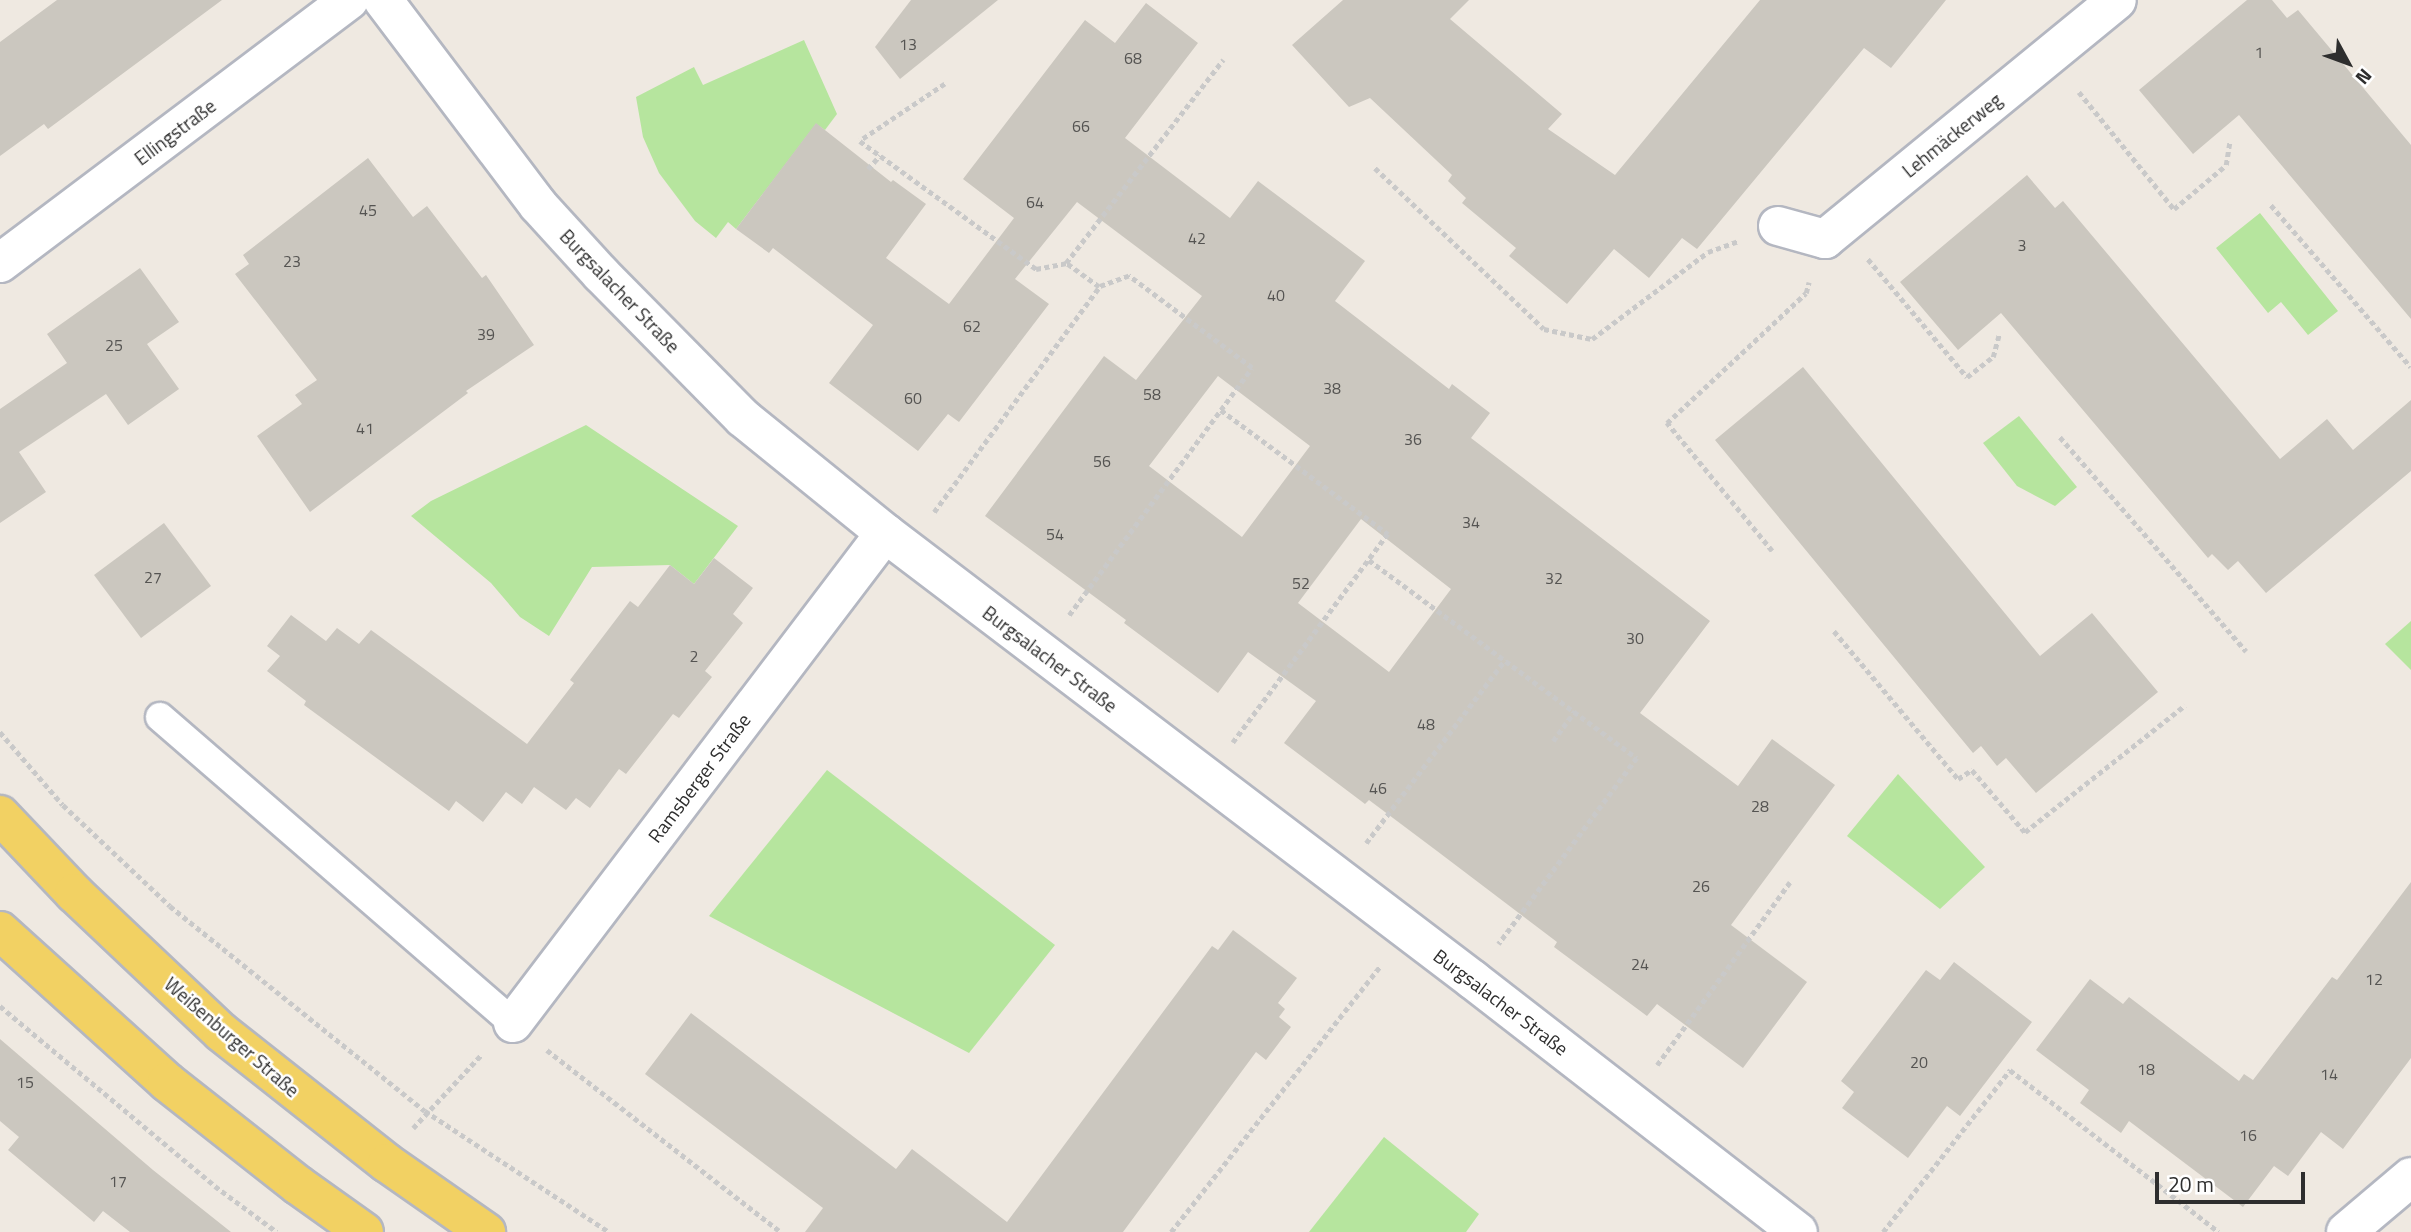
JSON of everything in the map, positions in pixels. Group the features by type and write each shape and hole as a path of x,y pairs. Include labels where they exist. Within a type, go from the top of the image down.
{"main road":[{"name":"Weißenburger Straße","path":"0,815 74,893 222,1032 358,1141 486,1232"},
{"path":"0,931 167,1082 260,1157 364,1232"}],"street":[{"name":"Ellingstraße","path":"0,263 349,0"},
{"name":"Burgsalacher Straße","path":"383,0 538,205 601,274 743,418 896,541 1408,930 1798,1232"},
{"name":"Lehmäckerweg","path":"1833,232 2049,56 2107,3"},
{"path":"1778,226 1833,232"},
{"name":"Ramsberger Straße","path":"513,1023 896,541"},
{"path":"2356,1229 2411,1177"}],"lane":[{"path":"160,717 513,1023"}],"path":[{"path":"2049,56 2174,209 2226,165 2230,141"},
{"path":"945,84 860,141 1036,269 1066,263 1223,60"},
{"path":"868,169 880,155"},
{"path":"1375,168 1544,329 1592,339 1708,252 1778,226"},
{"path":"2270,205 2411,368"},
{"path":"1772,551 1667,423 1806,293 1833,232 1967,377 1993,357 1999,335"},
{"path":"1066,263 1100,287"},
{"path":"896,541 1100,287 1129,276 1252,368 1042,653"},
{"path":"1207,778 1388,534 1221,410"},
{"path":"2060,437 2246,652"},
{"path":"1369,559 1637,758 1473,980"},
{"path":"1834,631 1958,779 1972,770 2025,832 2185,705"},
{"path":"1339,879 1505,660"},
{"path":"1553,741 1575,711"},
{"path":"0,732 63,805 170,906 425,1111 609,1232"},
{"path":"1631,1102 1790,882"},
{"path":"1171,1232 1408,930"},
{"path":"425,1111 513,1023 781,1232"},
{"path":"1883,1232 2010,1070 2219,1232"}],"green space":[{"path":"804,40 837,114 825,130 816,124 736,229 728,222 716,238 695,221 659,173 643,137 636,97 694,67 703,85"},
{"path":"2260,213 2338,311 2308,335 2281,302 2268,313 2216,248"},
{"path":"2019,416 2077,487 2055,506 2017,486 1983,443"},
{"path":"586,425 738,526 694,584 670,565 592,567 549,636 520,617 491,583 411,516 431,501"},
{"path":"2411,621 2411,670 2385,644"},
{"path":"827,770 1055,945 969,1053 709,916"},
{"path":"1898,774 1985,867 1940,909 1847,836"},
{"path":"1384,1137 1479,1214 1466,1232 1309,1232"}],"building":[{"path":"57,0 222,0 48,129 44,124 0,156 0,42"},
{"path":"911,0 998,0 900,79 875,47"},
{"path":"1343,0 1469,0 1450,19 1562,114 1548,129 1615,175 1760,0 1946,0 1891,68 1864,48 1697,249 1682,238 1649,278 1614,249 1567,304 1509,256 1516,248 1462,203 1466,198 1448,181 1452,175 1370,98 1349,107 1292,45"},
{"path":"2247,0 2272,0 2287,18 2298,10 2411,145 2411,319 2239,115 2193,154 2139,90"},
{"path":"1146,3 1198,43 1125,138 1230,218 1258,181 1365,261 1335,301 1449,389 1452,384 1490,413 1471,438 1710,621 1640,713 1738,786 1772,739 1835,785 1731,925 1807,982 1743,1068 1657,1004 1647,1016 1554,947 1557,942 1437,851 1369,800 1365,804 1284,743 1316,701 1248,652 1218,693 1124,623 1126,620 985,516 1104,356 1136,380 1202,296 1077,202 1015,279 1049,304 959,422 948,414 918,451 829,383 873,325 773,248 769,253 736,229 816,123 891,182 893,180 926,204 886,258 949,304 1014,218 963,179 1085,20 1115,43","holes":["1218,376 1310,446 1242,537 1149,466","1361,519 1451,589 1389,672 1298,603"]},
{"path":"368,158 413,217 427,206 482,278 486,275 534,345 466,391 468,393 310,512 257,436 302,404 295,395 317,380 235,274 249,264 243,255"},
{"path":"2027,175 2055,208 2063,201 2280,459 2327,419 2353,450 2411,400 2411,471 2266,593 2238,561 2228,570 2212,554 2208,558 2001,313 1958,350 1900,282"},
{"path":"140,268 179,322 147,344 179,389 128,425 106,394 19,452 46,492 0,523 0,409 67,363 47,334"},
{"path":"1803,367 2040,656 2092,613 2158,692 2036,793 2006,758 1997,766 1981,746 1973,753 1715,440"},
{"path":"164,523 211,586 141,638 94,575"},
{"path":"714,558 753,588 733,614 743,623 705,671 712,677 679,718 673,714 626,774 619,769 590,808 576,798 566,810 534,787 522,804 506,792 483,822 456,801 449,811 304,705 306,701 267,671 280,656 267,646 291,615 326,641 337,628 359,644 371,630 527,744 574,683 570,680 630,601 638,607 670,565 694,584"},
{"path":"2411,882 2411,1058 2343,1149 2321,1132 2288,1176 2274,1166 2243,1207 2129,1121 2121,1133 2080,1103 2089,1090 2036,1050 2090,979 2123,1004 2129,997 2239,1081 2244,1074 2253,1080 2332,977 2337,980"},
{"path":"1233,930 1297,978 1278,1003 1285,1009 1279,1017 1291,1027 1266,1060 1256,1052 1123,1232 805,1232 823,1208 645,1074 691,1013 896,1169 912,1149 1007,1222 1212,946 1218,950"},
{"path":"1954,962 2032,1022 1960,1116 1947,1106 1908,1158 1842,1108 1854,1092 1841,1081 1926,970 1940,980"},
{"path":"0,1039 153,1170 231,1232 130,1232 103,1211 94,1222 8,1150 19,1137 0,1121"}]}
